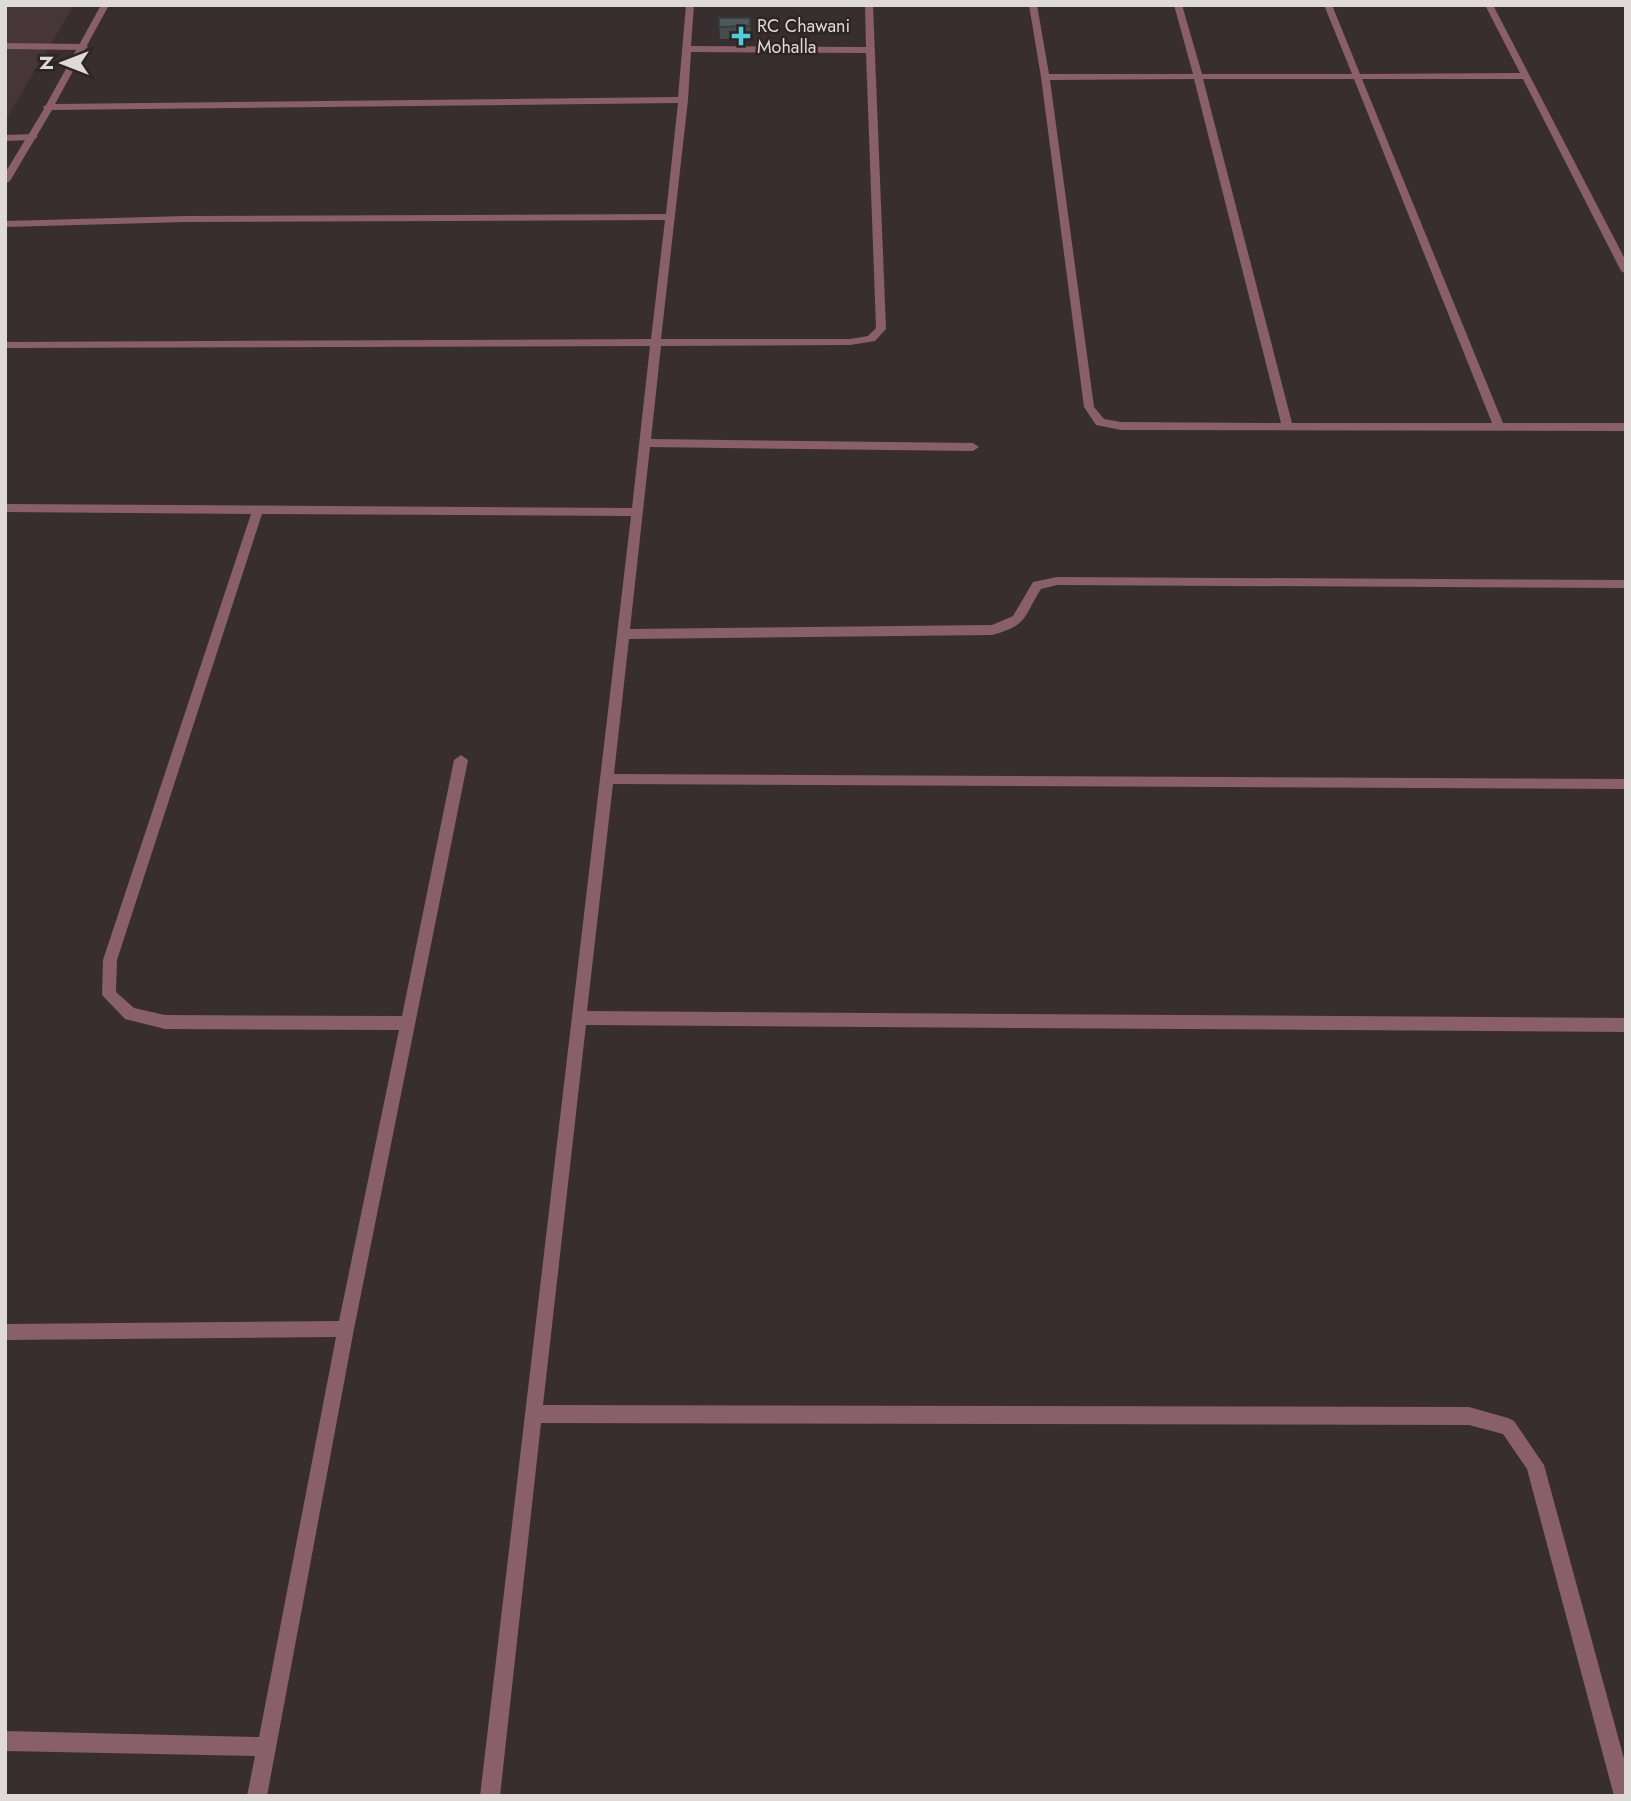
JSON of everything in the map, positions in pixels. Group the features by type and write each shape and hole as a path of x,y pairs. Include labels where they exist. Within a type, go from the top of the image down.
{"street":[{"path":"5,181 33,137 105,5"},
{"path":"490,1796 645,443 668,217 684,100 690,5"},
{"path":"5,345 654,344 850,342 871,339 881,328 869,5"},
{"path":"1033,5 1089,407 1100,422 1121,426 1626,427"},
{"path":"1178,5 1287,426"},
{"path":"1328,5 1499,427"},
{"path":"1489,5 1626,271"},
{"path":"5,46 84,47"},
{"path":"687,49 870,50"},
{"path":"1045,77 1525,76"},
{"path":"47,107 684,100"},
{"path":"5,138 33,137"},
{"path":"5,224 200,219 668,217"},
{"path":"645,443 974,447"},
{"path":"5,508 636,512"},
{"path":"258,510 110,960 109,995 130,1014 165,1022 409,1023"},
{"path":"622,634 992,631 1010,627 1023,615 1028,598 1037,585 1057,581 1626,584"},
{"path":"257,1796 346,1329 461,760"},
{"path":"606,779 1626,784"},
{"path":"579,1018 1626,1025"},
{"path":"5,1332 346,1329"},
{"path":"534,1414 1469,1416 1508,1427 1535,1465 1624,1796"},
{"path":"5,1741 267,1747"}],"shaded area":[{"path":"5,5 74,5 5,121"}],"building":[{"path":"719,18 750,18 750,26 719,27"}],"place":[{"name":"RC Chawani Mohalla","path":"741,36"}]}
